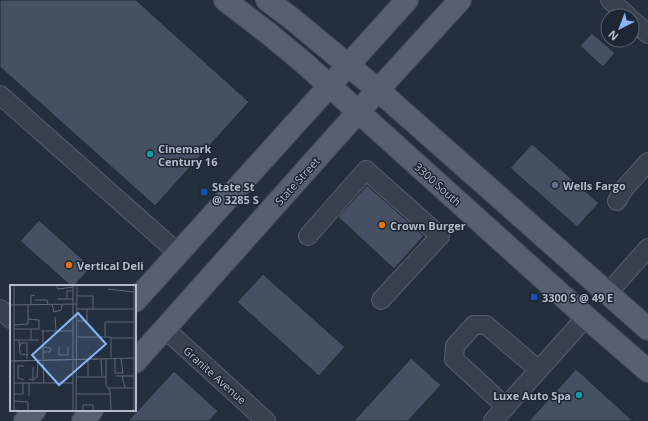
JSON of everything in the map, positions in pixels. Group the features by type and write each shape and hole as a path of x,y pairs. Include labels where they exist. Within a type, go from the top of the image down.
{"main road":[{"name":"3300 South","path":"225,0 268,33 648,371"},
{"path":"267,0 292,18 378,90 647,326"},
{"path":"136,300 407,0"},
{"name":"State Street","path":"136,361 460,0"},
{"path":"25,421 34,411"},
{"path":"83,421 91,411"}],"street":[{"path":"610,0 619,8"},
{"path":"640,27 648,34"},
{"path":"0,95 178,253"},
{"path":"617,202 624,189 648,162"},
{"path":"308,236 366,170 440,236 381,300"},
{"path":"608,293 648,248"},
{"path":"0,309 10,318"},
{"path":"493,421 586,317"},
{"path":"506,407 454,359 455,346 474,325 486,325 539,370"},
{"name":"Granite Avenue","path":"165,329 266,421"}],"building":[{"name":"Cinemark Century 16","path":"0,0 136,0 249,102 155,206 0,67"},
{"path":"592,33 600,40 600,48 609,48 615,53 603,67 580,46"},
{"name":"Wells Fargo","path":"532,144 599,203 577,227 510,168"},
{"name":"Crown Burger","path":"367,185 424,236 394,269 338,217"},
{"path":"39,220 91,267 75,285 70,285 20,241"},
{"path":"263,274 345,347 319,376 237,302"},
{"path":"411,358 441,385 408,421 354,421"},
{"name":"Luxe Auto Spa","path":"576,369 633,421 529,421"},
{"path":"174,371 218,411 209,421 128,421"}],"place":[{"name":"Cinemark Century 16","path":"150,154"},
{"name":"Wells Fargo","path":"555,185"},
{"name":"State St @ 3285 S","path":"204,192"},
{"name":"Crown Burger","path":"382,225"},
{"name":"Vertical Deli","path":"69,265"},
{"name":"3300 S @ 49 E","path":"534,297"},
{"name":"Luxe Auto Spa","path":"579,395"}]}
